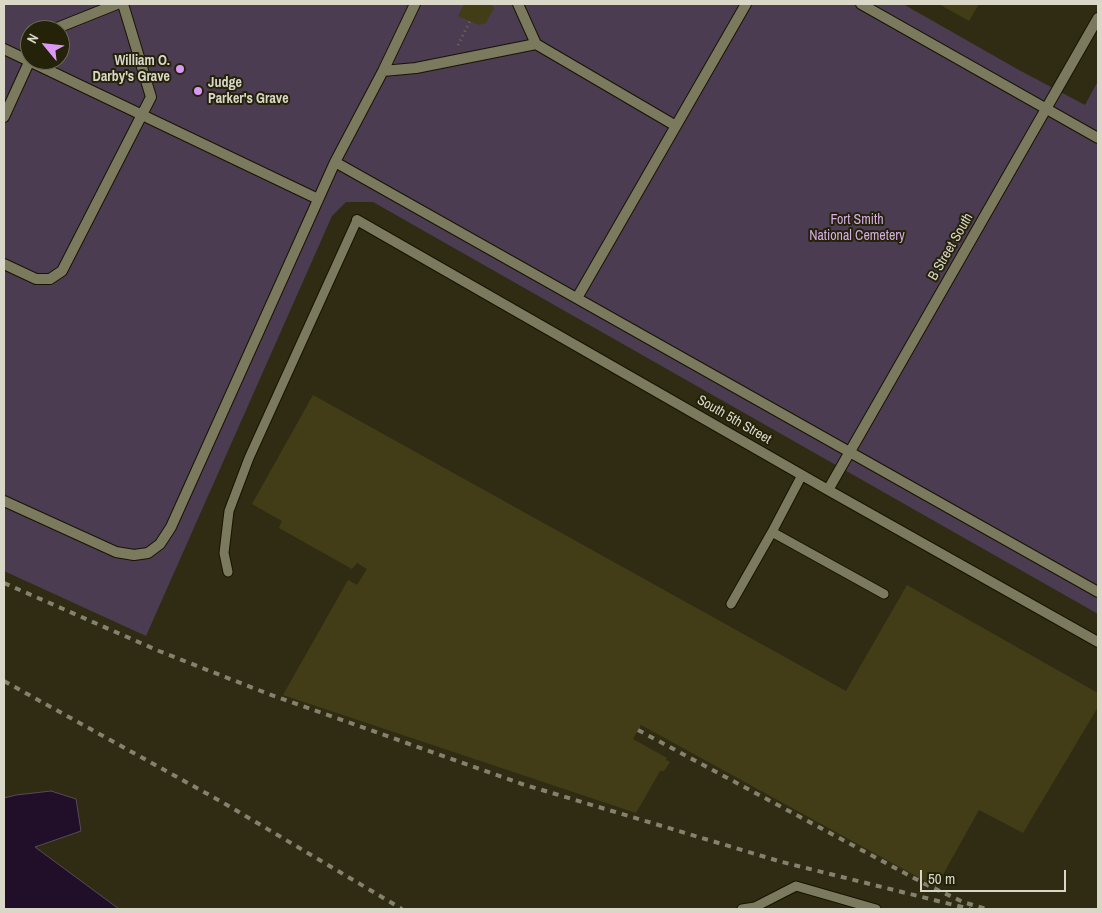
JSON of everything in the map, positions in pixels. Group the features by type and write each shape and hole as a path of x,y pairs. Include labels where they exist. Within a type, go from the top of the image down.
{"street":[{"path":"70,23 117,4"},
{"path":"4,264 36,279 50,279 62,271 151,98 123,4"},
{"path":"4,501 116,552 134,555 148,553 160,544 171,527 335,162 383,71 415,4"},
{"path":"518,4 536,44 676,126"},
{"path":"578,298 746,4"},
{"path":"861,4 1098,138"},
{"name":"B Street South","path":"828,490 1098,18"},
{"path":"383,71 416,68 536,44"},
{"path":"4,49 20,56"},
{"path":"4,117 26,70"},
{"path":"49,70 318,200"},
{"path":"335,162 1098,592"},
{"name":"South 5th Street","path":"357,220 828,490 1098,642"}],"lane":[{"path":"228,572 224,553 229,511 249,458 357,220"},
{"path":"731,604 802,475"},
{"path":"772,532 884,594"},
{"path":"742,909 755,906 796,886 876,909"}],"path":[{"path":"449,61 470,21"}],"green space":[{"name":"Fort Smith National Cemetery","path":"4,4 903,4 1085,105 1098,81 1098,614 373,202 346,202 332,216 146,636 4,571"}],"shaded area":[{"path":"51,791 76,799 81,831 35,847 119,909 4,909 4,798"}],"building":[{"path":"464,4 492,4 494,8 486,23 479,25 458,16"},
{"path":"939,4 979,4 969,21"},
{"path":"313,395 846,691 907,585 1098,693 1098,707 1023,833 979,810 936,887 641,725 633,739 667,758 666,760 670,762 664,771 660,771 636,813 283,695 348,580 357,585 367,569 357,563 352,569 279,528 282,521 252,504"}],"railway":[{"path":"4,583 159,651 266,693 522,784 782,862 970,909"},
{"path":"4,681 222,802 402,909"},
{"path":"638,730 925,884 963,902 986,909"}],"place":[{"name":"William O. Darby's Grave","path":"180,69"},
{"name":"Judge Parker's Grave","path":"198,91"}]}
